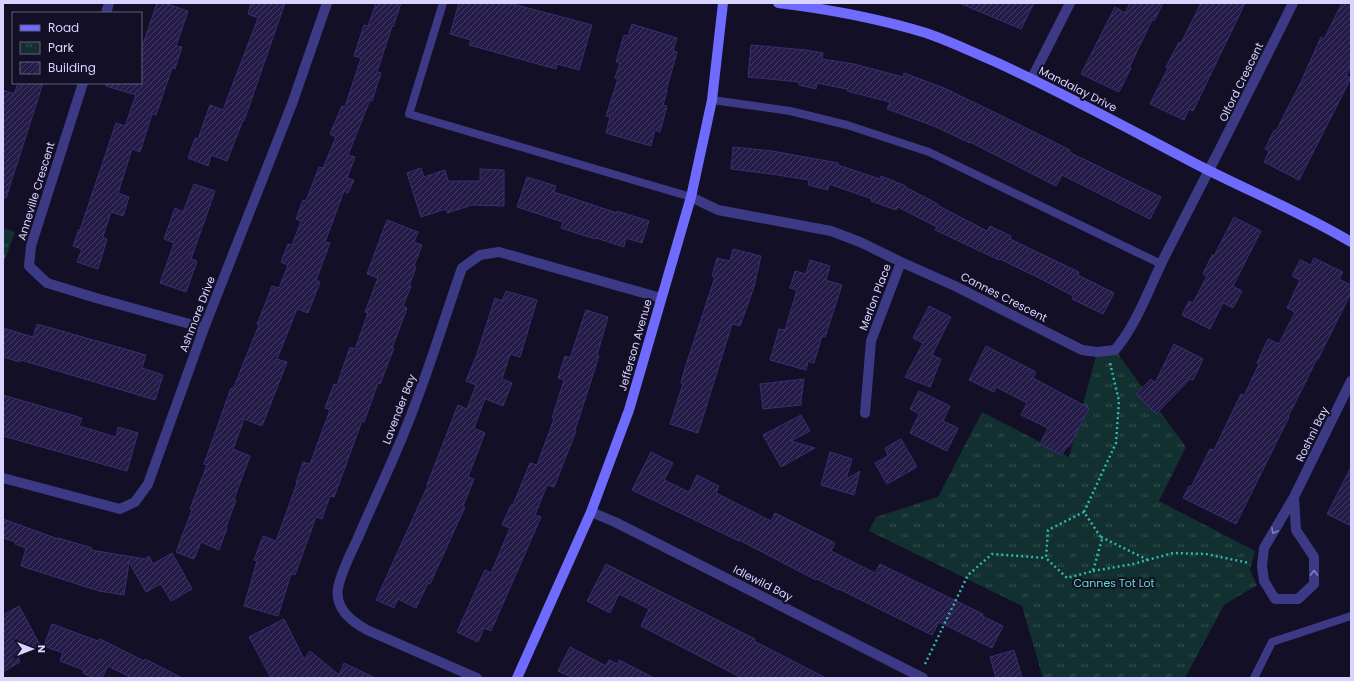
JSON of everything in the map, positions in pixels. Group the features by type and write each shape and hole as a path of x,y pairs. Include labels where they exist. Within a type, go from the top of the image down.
{"street":[{"name":"Ashmore Drive","path":"3,478 120,508 135,502 148,484 204,328 292,104 327,3"},
{"name":"Jefferson Avenue","path":"517,678 591,512 629,410 691,198 712,100 723,3"},
{"name":"Mandalay Drive","path":"778,3 869,17 927,34 973,52 1032,78 1209,171 1329,229 1351,242"},
{"path":"1032,78 1070,3"},
{"name":"Olford Crescent","path":"1209,171 1293,3"},
{"name":"Anneville Crescent","path":"83,84 33,238 29,266 47,284 204,328"},
{"path":"1107,351 1115,350 1134,324 1161,264 1209,171"},
{"name":"Cannes Crescent","path":"691,198 718,210 831,231 860,242 955,286 1082,350 1107,351"},
{"name":"Lavender Bay","path":"477,678 367,630 357,624 346,616 339,602 338,589 346,566 406,427 462,268 480,255 499,252 661,298"},
{"name":"Merlon Place","path":"865,413 871,341 901,262"},
{"name":"Roshni Bay","path":"1294,497 1296,530 1314,557 1314,584 1298,599 1275,599 1264,581 1262,566 1264,548 1294,497 1351,381"},
{"name":"Idlewild Bay","path":"591,512 615,522 921,677"}],"lane":[{"path":"444,3 409,114 691,198"},
{"path":"712,100 790,112 847,125 929,152 1161,264"},
{"path":"1254,678 1272,642 1351,616"}],"path":[{"path":"1046,558 1048,530 1084,512 1116,443 1119,401 1107,351"},
{"path":"1084,512 1102,539 1092,571"},
{"path":"1100,536 1149,560"},
{"path":"921,677 968,575 992,554 1046,558 1067,578 1092,571 1149,560 1173,553 1206,554 1262,566"}],"green space":[{"path":"3,228 15,232 3,265"},
{"name":"Cannes Tot Lot","path":"1115,350 1186,447 1159,501 1255,551 1250,570 1257,585 1224,605 1185,678 1043,678 1022,606 869,531 876,517 938,497 982,412 1069,457 1097,352"}],"building":[{"path":"157,3 164,3 188,11 176,46 182,47 175,69 172,68 156,115 152,114 140,152 132,149 118,193 129,197 123,216 111,212 103,237 107,239 98,269 77,262 82,249 73,246 79,229 80,230 116,123 125,126 136,95 106,86 107,84 142,84 142,47"},
{"path":"251,3 285,3 244,121 243,120 227,161 211,155 208,166 188,158 195,138 198,139 210,105 223,110 258,18 248,14"},
{"path":"376,3 401,3 377,72 381,73 372,101 370,100 348,155 355,157 347,178 354,180 348,193 344,191 325,242 330,243 316,280 320,282 308,313 297,309 277,359 287,362 262,426 244,419 233,449 250,456 234,499 236,500 219,550 201,542 194,559 176,552 192,510 190,509 207,465 204,464 231,388 233,389 259,325 257,324 272,286 279,288 288,265 281,262 288,244 292,245 301,221 296,219 303,200 306,201 319,167 323,168 336,137 330,134 342,106 345,107 361,58 354,56 364,25 368,26"},
{"path":"459,3 509,3 592,25 579,70 557,64 556,69 469,45 471,40 450,34"},
{"path":"959,3 1034,3 1021,29"},
{"path":"1130,3 1163,3 1154,21 1152,20 1119,92 1081,74 1115,7 1125,13"},
{"path":"1201,3 1245,3 1193,111 1189,109 1184,120 1150,104 1168,68 1166,67 1179,42 1181,43"},
{"path":"1342,3 1351,3 1351,66 1346,76 1351,78 1299,180 1264,162 1269,151 1265,149 1300,84 1321,37 1324,39"},
{"path":"632,24 677,38 673,51 677,52 663,105 667,106 660,132 655,130 651,146 606,133 610,117 606,116 618,79 615,78 620,63 616,62 624,35 628,36"},
{"path":"751,45 823,53 822,59 854,64 903,77 904,73 944,88 1000,115 1070,150 1069,152 1161,197 1150,219 1062,175 1056,186 970,142 934,126 887,109 890,102 847,91 847,89 817,83 816,89 799,85 799,82 748,77"},
{"path":"18,84 43,84 6,198 3,197 3,90 14,94"},
{"path":"733,147 772,151 838,163 838,165 880,179 881,176 906,186 905,187 938,204 937,205 987,231 990,226 1011,236 1010,239 1079,272 1078,275 1114,293 1103,314 1072,299 1073,296 1041,279 935,230 937,227 898,207 896,210 871,201 872,199 829,184 828,190 808,185 809,180 731,169"},
{"path":"421,168 424,177 445,170 448,181 480,181 480,169 504,170 504,206 472,205 447,213 446,209 421,217 407,173"},
{"path":"527,177 556,186 554,192 617,213 617,211 649,221 642,243 626,238 624,247 596,238 595,239 561,228 563,222 517,207"},
{"path":"194,184 215,191 191,259 197,261 186,292 160,283 174,243 164,239 175,208 183,212"},
{"path":"1234,217 1261,231 1233,286 1242,291 1233,308 1223,303 1210,329 1182,315 1189,301 1193,303 1207,276 1203,274 1212,255 1214,256"},
{"path":"387,220 418,232 414,242 422,245 414,266 416,267 409,286 411,286 403,306 407,308 392,348 394,348 380,384 378,383 364,422 362,421 334,497 330,496 322,519 316,517 295,575 291,574 278,616 244,606 257,561 254,560 263,536 276,541 303,462 310,464 330,410 325,408 334,384 337,385 350,347 355,349 368,313 365,312 378,278 367,274"},
{"path":"733,249 761,256 754,287 740,326 732,324 698,433 670,424 683,384 681,383 685,368 715,277 712,276 717,258 730,261"},
{"path":"1314,258 1343,272 1339,279 1351,285 1351,293 1236,524 1183,498 1189,486 1191,487 1210,449 1214,450 1241,394 1244,396 1259,364 1257,363 1268,339 1279,344 1295,312 1287,308 1300,280 1292,276 1300,260 1311,265"},
{"path":"810,260 830,266 826,280 842,285 825,337 822,336 814,363 808,361 806,370 770,360 779,329 785,330 797,290 790,288 795,271 806,274"},
{"path":"506,291 537,300 520,357 510,354 502,379 512,383 503,406 485,399 474,428 485,433 468,477 474,479 463,506 465,507 430,584 428,583 416,608 398,599 394,608 376,600 428,485 458,405 467,409 476,385 466,381 477,354 495,298 502,301"},
{"path":"929,306 951,317 932,355 941,359 930,387 905,377 923,343 913,338"},
{"path":"586,310 608,317 597,355 599,356 575,430 576,431 554,487 547,485 535,515 541,517 491,631 484,628 478,642 457,632 485,570 491,573 510,528 502,525 511,505 513,505 530,463 537,465 554,419 552,418 564,380 558,378 565,356 570,358"},
{"path":"37,324 146,355 142,368 163,375 155,400 21,360 20,362 3,357 3,328 33,337"},
{"path":"1174,344 1203,359 1193,380 1190,379 1156,414 1136,394 1151,379 1155,383"},
{"path":"986,346 1036,372 1033,378 1089,408 1069,447 1067,446 1062,455 1040,444 1048,428 1021,415 1027,403 996,387 994,392 969,380"},
{"path":"804,379 801,405 763,409 760,384"},
{"path":"919,391 950,406 943,421 958,428 947,451 910,433 919,414 910,409"},
{"path":"3,395 82,418 79,426 116,437 118,427 138,433 127,471 3,436"},
{"path":"801,415 810,431 791,441 815,448 781,467 763,435"},
{"path":"901,439 917,467 887,484 875,463 888,456 885,448"},
{"path":"651,452 673,463 664,480 689,492 697,475 719,486 716,493 771,521 775,513 835,543 831,551 875,573 880,564 983,614 982,616 1003,626 992,648 939,622 932,635 839,589 817,579 816,580 739,540 632,490"},
{"path":"830,452 852,459 846,479 860,471 854,495 821,485"},
{"path":"1351,467 1351,526 1327,514"},
{"path":"3,519 58,539 92,548 91,550 145,559 149,556 153,564 172,553 192,589 171,601 161,584 146,592 129,562 124,595 99,591 21,566 26,548 15,544 16,542 3,538"},
{"path":"606,564 755,639 754,641 826,678 742,678 641,626 649,609 619,594 610,613 587,601"},
{"path":"19,606 40,645 18,657 20,662 3,672 3,615"},
{"path":"284,619 304,659 310,651 339,675 344,663 375,678 271,678 249,637"},
{"path":"52,624 98,641 100,639 144,661 145,659 182,678 132,678 108,666 102,678 93,678 83,673 84,670 60,661 63,653 44,646"},
{"path":"570,647 606,666 609,660 617,664 619,660 654,678 573,678 558,671"},
{"path":"1014,650 1022,678 996,678 990,657"}]}
